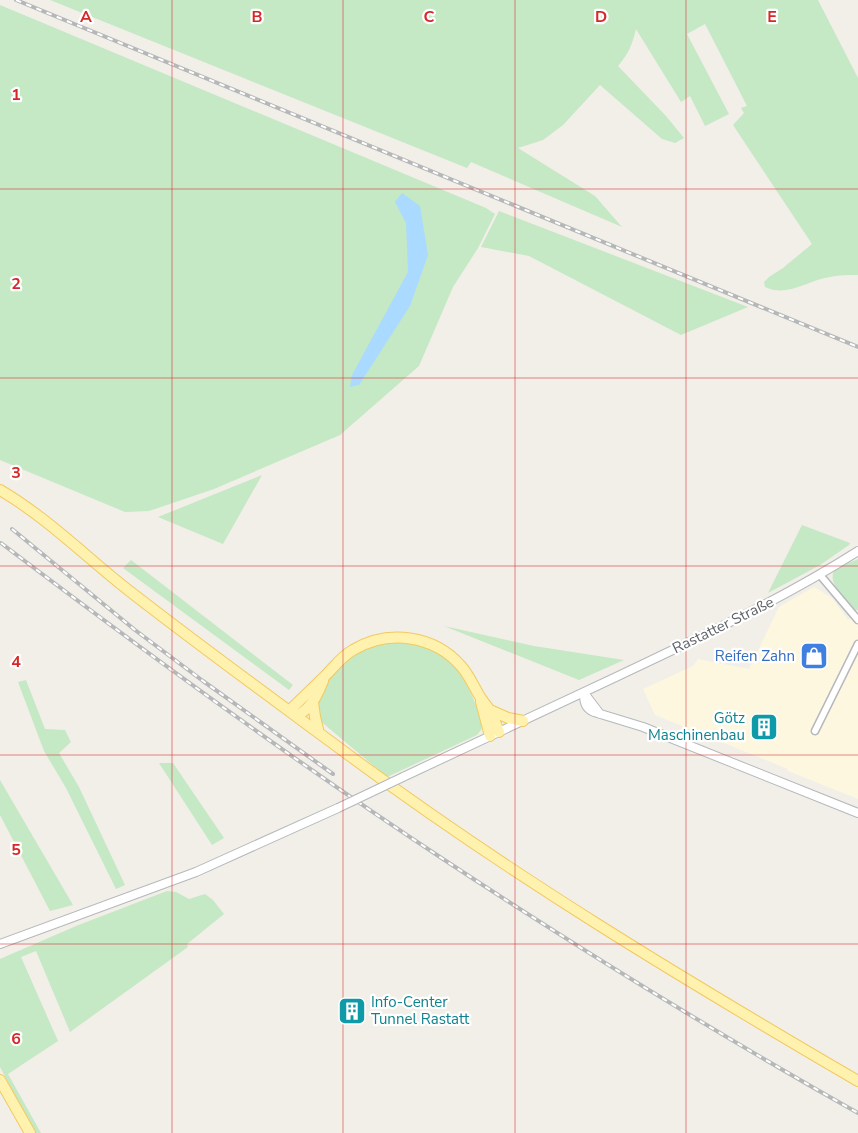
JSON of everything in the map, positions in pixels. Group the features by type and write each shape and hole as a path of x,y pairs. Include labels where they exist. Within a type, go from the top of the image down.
{"main road":[{"path":"0,490 38,516 131,592 319,733 458,833 594,922 767,1028 858,1081"},
{"path":"293,713 325,676 351,650 369,642 404,637 419,640 447,652 461,666 490,710 494,734"},
{"path":"293,713 308,709 325,676"},
{"path":"480,696 494,734"},
{"path":"313,702 319,733"},
{"path":"490,710 508,718 523,721"},
{"path":"0,1080 30,1133"}],"street":[{"name":"Rastatter Straße","path":"0,944 196,872 338,808 584,693 734,620 820,575 858,551"},
{"path":"820,575 858,620"},
{"path":"815,731 858,644"},
{"path":"584,693 600,714 644,727 858,813"}],"shaded area":[{"path":"814,587 832,598 848,620 858,612 858,799 655,715 643,689 693,666 698,659 749,669 779,607"}],"green space":[{"path":"50,0 818,0 858,78 858,275 830,277 789,289 773,290 765,287 764,282 769,277 812,244 733,125 744,113 741,108 747,106 705,24 687,34 729,114 705,126 690,96 681,102 636,29 630,49 618,66 666,116 684,138 675,143 662,139 600,85 563,125 543,140 518,148 595,196 622,227 471,162 467,168"},
{"path":"0,5 486,208 495,214 478,248 453,287 419,366 340,435 214,489 149,511 125,512 0,460"},
{"path":"499,211 748,307 681,335 529,256 481,247"},
{"path":"262,475 223,544 158,517"},
{"path":"802,525 850,543 820,565 768,593"},
{"path":"858,559 858,610 854,610 838,590 833,574 838,567"},
{"path":"131,560 293,685 289,690 123,568"},
{"path":"444,626 534,646 624,660 579,680"},
{"path":"389,641 421,645 434,650 454,666 469,688 482,726 477,735 387,777 318,719 317,698 327,678 361,648"},
{"path":"26,680 45,729 65,730 71,742 59,753 79,787 125,885 116,889 66,788 44,751 18,682"},
{"path":"159,763 173,763 224,838 212,845"},
{"path":"0,780 73,905 50,911 0,815"},
{"path":"167,891 176,892 189,899 205,894 213,900 224,914 187,944 188,947 70,1032 36,951 21,957 58,1041 8,1074 41,1133 35,1133 0,1067 0,959 76,926"}],"water":[{"path":"402,193 420,206 428,255 410,306 359,385 350,387 352,375 408,272 406,223 395,202"}],"railway":[{"path":"16,0 858,347"},
{"path":"12,529 135,630 333,774"},
{"path":"1,543 219,704 330,783 443,859 648,989 858,1113"}],"place":[{"name":"Reifen Zahn","path":"814,656"},
{"name":"Götz Maschinenbau","path":"764,727"},
{"name":"Info-Center Tunnel Rastatt","path":"352,1011"}]}
